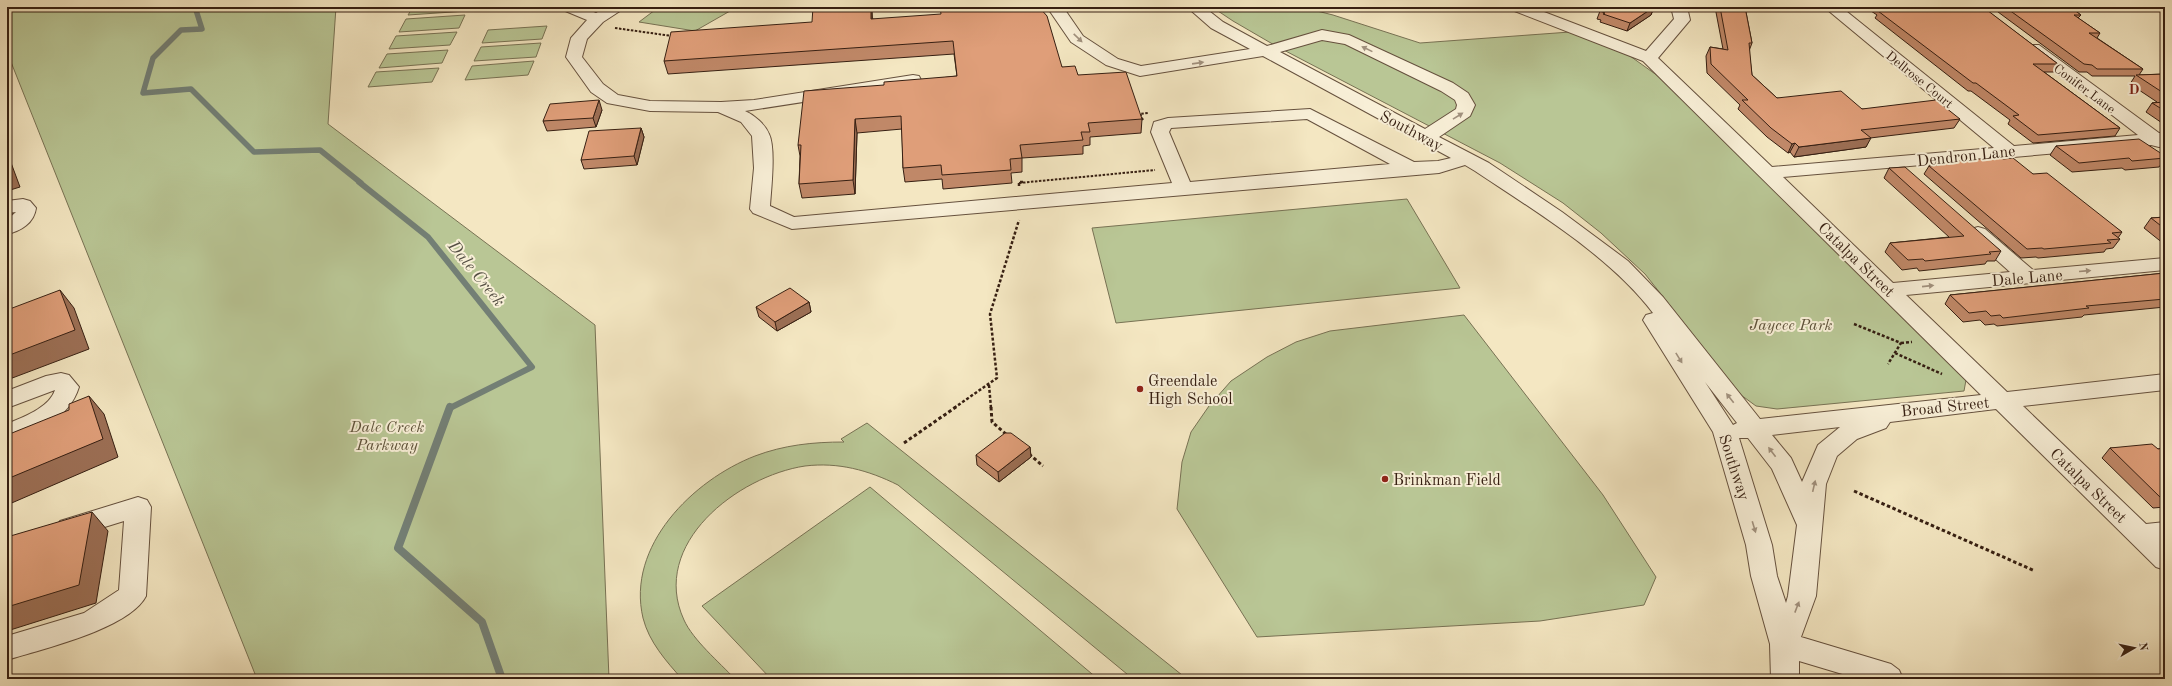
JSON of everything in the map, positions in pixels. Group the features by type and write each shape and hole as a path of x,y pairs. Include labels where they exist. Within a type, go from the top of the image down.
{"street":[{"path":"568,7 603,23"},
{"path":"618,7 603,23 579,38 574,57 597,88 612,99 650,106 721,107 754,105 916,80"},
{"path":"1055,7 1077,39 1112,62 1140,71 1231,58 1266,51 1322,35 1349,40 1447,87 1462,96 1466,106 1464,112 1426,137"},
{"name":"Southway","path":"1195,7 1217,24 1466,159 1555,216 1621,266 1656,302 1782,465 1809,524"},
{"name":"Catalpa Street","path":"1517,7 1649,58 2165,560"},
{"path":"1649,58 1682,20 1679,7"},
{"name":"Dellrose Court","path":"1832,7 2009,151"},
{"name":"Conifer Lane","path":"2018,37 2161,141"},
{"path":"721,107 747,118 761,135 763,168 760,209 792,223 1020,204 1411,168 1439,167 1466,159"},
{"path":"1184,189 1160,132 1160,126 1168,123 1310,114 1411,168"},
{"name":"Dendron Lane","path":"1768,173 2009,151 2161,141"},
{"path":"1411,168 1442,146"},
{"path":"1897,162 1916,179"},
{"path":"7,207 23,205 26,208 25,215 18,222 7,228"},
{"path":"1963,220 2027,276"},
{"name":"Dale Lane","path":"1889,290 2165,264"},
{"name":"Southway","path":"1621,266 1725,431 1760,545 1764,576 1784,644 1786,679"},
{"path":"7,400 54,382 61,381 68,387 67,394 61,403 50,412 15,430"},
{"name":"Broad Street","path":"1725,431 2165,382"},
{"name":"Southway","path":"1784,644 1802,596 1814,484 1827,451 1849,433 1909,410"},
{"path":"7,648 92,622 132,596 138,507 43,536"},
{"path":"2140,535 2165,532"},
{"path":"1784,644 1881,674 1889,679"}],"path":[{"path":"603,23 675,36"},
{"path":"1145,128 1140,114 1156,112"},
{"path":"904,443 997,378 990,314 1019,218 1019,182 1158,169"},
{"path":"1854,324 1901,343 1888,364"},
{"path":"1895,353 1944,375"},
{"path":"989,385 992,422 1009,437"},
{"path":"1026,451 1043,466"},
{"path":"1854,491 2035,571"}],"green space":[{"name":"Dale Creek Parkway","path":"7,7 336,7 328,124 595,325 609,679 257,679 7,52"},
{"path":"413,7 469,7 467,11 408,15"},
{"path":"659,7 737,7 695,31 639,22"},
{"name":"Jaycee Park","path":"1212,7 1301,7 1333,15 1420,43 1570,32 1630,56 1658,76 1966,380 1964,391 1777,409 1756,406 1741,395 1645,274 1601,233 1563,203 1500,163 1276,46"},
{"path":"465,15 459,28 399,32 406,19"},
{"path":"547,26 542,39 482,43 488,30"},
{"path":"457,32 450,45 389,49 396,36"},
{"path":"541,43 536,57 474,61 481,47"},
{"path":"448,50 442,63 379,68 387,54"},
{"path":"534,61 528,75 465,80 472,66"},
{"path":"439,68 432,82 368,87 376,72"},
{"path":"1407,199 1460,288 1116,323 1092,228"},
{"name":"Brinkman Field","path":"1464,315 1603,495 1656,577 1644,605 1540,621 1257,637 1177,509 1182,462 1191,432 1209,406 1231,381 1267,357 1296,342 1330,331"},
{"path":"867,423 1187,679 1133,679 898,485 875,475 853,468 817,465 779,472 753,484 728,499 706,518 689,541 679,565 676,592 684,620 688,628 700,643 735,679 682,679 664,658 649,635 643,618 640,591 645,566 655,541 669,519 688,499 709,481 732,467 755,456 777,449 810,444 844,442 841,439"},
{"path":"870,487 1098,679 771,679 702,606"}],"building":[{"path":"813,7 871,7 871,19 941,14 940,7 1039,7 1047,16 1062,67 1075,66 1078,75 1126,72 1142,119 1088,123 1090,132 1081,132 1083,140 1020,145 1022,158 1010,159 1011,170 942,175 941,165 903,168 901,116 855,119 853,180 799,184 801,145 798,145 804,91 884,85 884,82 957,76 953,41 664,61 671,32 812,22"},
{"path":"1602,7 1654,7 1630,23 1603,14 1605,13 1600,11"},
{"path":"1720,7 1745,7 1752,43 1749,43 1752,75 1777,98 1841,91 1862,109 1936,100 1960,119 1861,130 1871,138 1799,147 1795,143 1792,144 1771,128 1742,100 1748,100 1711,64 1710,47 1728,50"},
{"path":"1879,7 1983,7 2058,64 2033,64 2120,128 2038,135 2013,116 2019,115 1976,83 1973,83 1878,11 1885,11"},
{"path":"2005,7 2070,7 2081,15 2074,15 2100,33 2089,33 2143,69 2097,69 2092,65 2084,64"},
{"path":"2165,74 2165,94 2136,75"},
{"path":"599,100 593,118 543,121 550,104"},
{"path":"2165,102 2165,111 2152,103"},
{"path":"641,128 634,156 581,160 589,131"},
{"path":"2139,139 2165,156 2165,158 2132,161 2129,158 2079,163 2056,146"},
{"path":"2000,157 2003,159 2013,158 2033,174 2047,173 2122,232 2112,233 2120,239 2107,240 2111,243 2044,249 2027,249 1929,166 1939,165 1937,163"},
{"path":"1905,167 2001,251 1989,252 1991,254 1925,261 1923,259 1908,260 1890,243 1964,236 1889,168"},
{"path":"2165,217 2165,229 2151,218"},
{"path":"2165,273 2165,299 2086,306 2089,308 2003,318 2000,315 1991,316 1986,311 1969,313 1950,295"},
{"path":"790,288 809,302 775,322 756,307"},
{"path":"60,290 75,330 7,356 7,310"},
{"path":"89,396 103,439 7,479 7,435 69,410 69,404"},
{"path":"1005,433 1011,433 1030,447 998,472 976,455"},
{"path":"2152,444 2158,449 2165,448 2165,499 2162,499 2110,448"},
{"path":"92,512 79,585 7,607 7,537"}],"waterway":[{"name":"Dale Creek","path":"195,7 202,29 181,30 153,58 143,93 191,89 254,152 320,150 361,183"},
{"name":"Dale Creek","path":"359,182 428,237 532,367 450,408"},
{"name":"Dale Creek","path":"450,407 398,548 482,622 502,679"}],"place":[{"name":"Greendale High School","path":"1140,389"},
{"name":"Brinkman Field","path":"1385,479"}],"district":[{"name":"D","path":"2134,89"}]}
